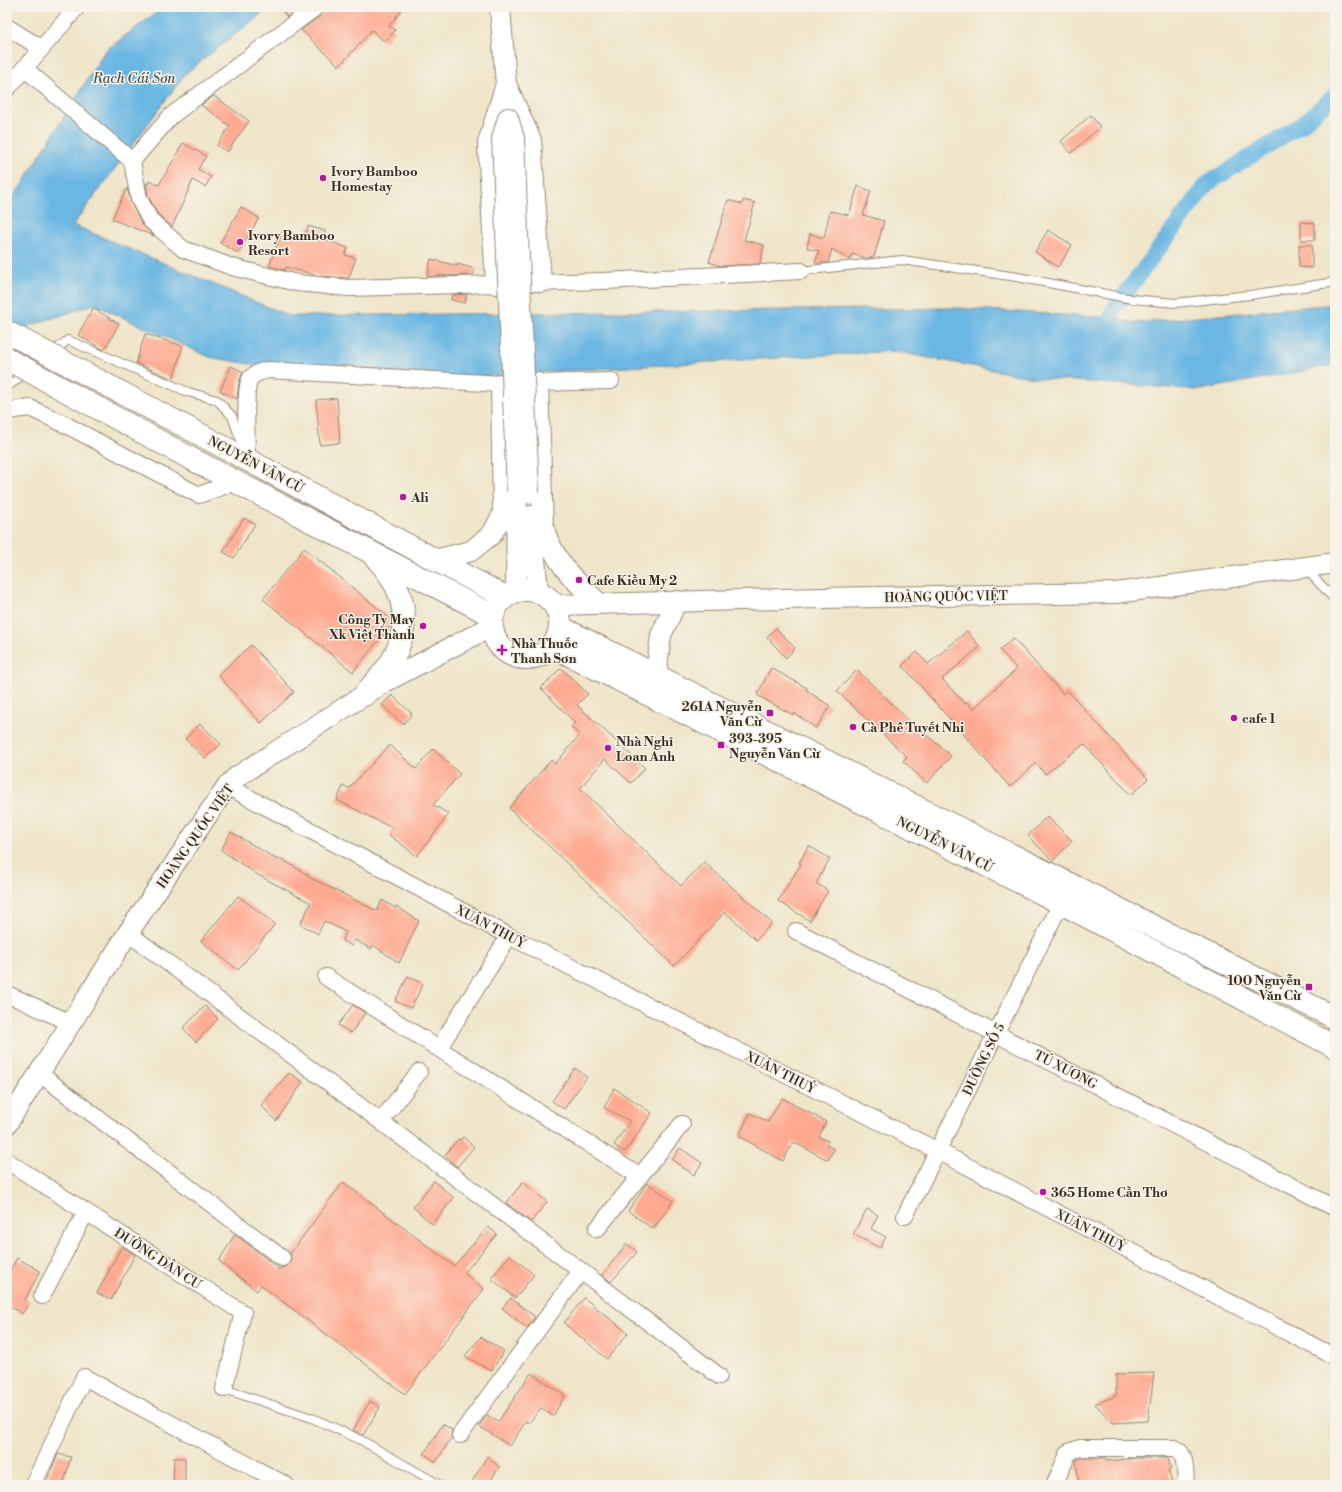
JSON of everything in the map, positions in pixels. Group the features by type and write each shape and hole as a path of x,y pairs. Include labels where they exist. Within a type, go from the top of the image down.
{"main road":[{"name":"NGUYỄN VĂN CỪ","path":"7,332 435,560 510,594"},
{"name":"NGUYỄN VĂN CỪ","path":"7,359 235,482 369,551 492,621"},
{"path":"364,695 393,660 404,631 402,599 384,566 369,551"},
{"path":"527,589 538,592 555,605 559,615 556,636 543,654 532,658 520,658 510,654 501,647 494,637 492,621 498,604 510,594 527,589"},
{"name":"NGUYỄN VĂN CỪ","path":"556,636 656,674 1335,1018"},
{"name":"NGUYỄN VĂN CỪ","path":"556,636 1335,1047"}],"street":[{"path":"7,88 77,7"},
{"path":"132,161 171,116 316,7"},
{"path":"500,7 508,118 502,138 523,492 538,592"},
{"path":"7,27 41,48"},
{"path":"24,68 116,149 132,161 139,199 150,220 183,249 232,267 297,283 348,288 496,284 802,271"},
{"path":"496,284 488,143 506,84"},
{"path":"506,84 531,140 541,282"},
{"path":"247,460 247,397 250,380 257,373 269,370 502,384 611,381"},
{"path":"538,383 543,526 547,540 562,567 575,583 600,604"},
{"path":"435,560 471,551 492,534 503,514 502,384"},
{"path":"7,410 30,408 68,426 199,495 235,482"},
{"path":"510,594 523,492"},
{"name":"HOÀNG QUỐC VIỆT","path":"555,605 677,601 1116,593 1335,563"},
{"path":"656,674 661,635 677,601"},
{"name":"HOÀNG QUỐC VIỆT","path":"7,1124 128,933 227,786 238,776 383,683 492,621"},
{"name":"XUÂN THUỶ","path":"227,786 508,936 938,1151 1335,1357"},
{"name":"ĐƯỜNG SỐ 5","path":"906,1216 996,1032 1071,884"},
{"name":"TÚ XƯƠNG","path":"796,931 996,1032 1335,1208"},
{"path":"128,933 381,1121 719,1376"},
{"path":"439,1048 508,936"},
{"path":"326,977 639,1176"},
{"path":"7,994 71,1023"},
{"path":"381,1121 419,1072"},
{"path":"40,1074 282,1258"},
{"path":"597,1230 682,1124"},
{"name":"ĐƯỜNG DÂN CƯ","path":"7,1161 243,1313 224,1389"},
{"path":"42,1296 86,1212"},
{"path":"460,1435 581,1271"},
{"path":"33,1485 84,1377 286,1485"},
{"path":"1054,1485 1069,1452 1080,1448 1175,1448 1180,1451 1183,1457 1186,1485"}],"lane":[{"path":"802,271 902,260 1017,277 1132,299 1174,303 1335,282"},
{"path":"7,387 68,340 188,392 217,400 232,416 247,460"},
{"path":"1304,567 1335,600"},
{"path":"224,1389 312,1418 359,1439 440,1485"}],"water":[{"name":"Rạch Cái Sơn","path":"164,7 270,7 185,74 73,225 289,316 955,308 1111,318 1135,323 1335,304 1335,365 1199,390 1035,378 893,351 361,383 209,357 94,304 29,326 7,341 7,205 21,186 105,51"}],"building":[{"path":"279,7 300,7 287,17"},
{"path":"325,7 404,7 389,26 395,30 385,42 372,30 339,66 301,30 322,15"},
{"path":"214,96 249,121 227,152 217,145 230,126 201,105"},
{"path":"1091,115 1100,127 1071,153 1061,141"},
{"path":"183,143 206,156 198,169 211,177 205,187 193,180 172,227 158,214 148,196 146,183 148,184 149,181 159,185"},
{"path":"858,186 871,191 863,215 884,221 874,257 867,258 852,254 850,260 832,249 828,263 815,263 819,251 807,248 810,234 824,238 830,211 849,215"},
{"path":"127,188 131,203 142,224 154,236 112,219"},
{"path":"728,200 742,204 743,200 755,203 744,240 764,245 760,264 721,266 709,262"},
{"path":"241,207 259,218 238,253 220,243"},
{"path":"1301,222 1315,223 1315,240 1301,240"},
{"path":"308,226 325,231 323,239 348,248 345,255 356,258 349,278 319,276 286,267 285,270 269,266 283,230 305,238"},
{"path":"1048,230 1072,245 1058,267 1035,252"},
{"path":"1299,245 1312,245 1312,268 1299,267"},
{"path":"431,259 475,269 473,275 427,276"},
{"path":"467,294 465,303 451,300 452,295"},
{"path":"93,308 119,324 104,350 78,335"},
{"path":"145,334 183,346 173,379 136,363"},
{"path":"231,366 243,372 239,382 237,399 220,391"},
{"path":"337,398 340,443 320,445 316,400"},
{"path":"244,518 255,524 234,558 223,552"},
{"path":"304,548 391,619 391,625 353,672 263,599"},
{"path":"776,628 795,648 786,658 767,637"},
{"path":"967,631 980,647 942,679 965,704 967,702 973,709 1017,669 1000,650 1013,638 1063,694 1067,690 1148,779 1131,795 1084,744 1045,774 1036,763 1010,787 902,665 917,652 928,664"},
{"path":"251,645 294,692 261,723 218,675"},
{"path":"561,668 588,694 577,705 645,768 631,783 605,759 580,788 681,886 704,862 772,923 756,940 725,912 674,966 509,808 551,760 555,764 580,735 571,727 575,723 541,688"},
{"path":"771,668 807,688 806,690 830,706 816,728 794,713 793,715 757,695"},
{"path":"857,670 926,737 927,735 951,756 927,783 903,761 907,757 837,691"},
{"path":"392,695 412,714 403,724 382,705"},
{"path":"200,724 221,744 205,758 185,739"},
{"path":"390,745 416,769 433,749 460,774 433,805 449,814 417,856 389,835 392,828 337,800 343,786 349,788"},
{"path":"1047,816 1072,841 1053,861 1028,836"},
{"path":"231,832 278,860 280,858 308,875 307,876 377,911 382,900 395,908 396,906 419,921 399,963 373,945 371,949 355,940 352,946 342,941 346,932 324,921 318,934 300,924 311,903 258,875 221,850"},
{"path":"809,846 830,859 816,883 828,891 810,921 778,901 801,864 799,863"},
{"path":"238,896 275,924 238,970 201,941"},
{"path":"408,976 423,984 411,1008 395,1001"},
{"path":"353,1005 365,1013 351,1033 338,1025"},
{"path":"205,1006 218,1019 196,1042 183,1028"},
{"path":"575,1068 587,1077 564,1109 552,1101"},
{"path":"289,1073 303,1082 276,1121 261,1105"},
{"path":"614,1088 652,1113 625,1152 614,1145 630,1121 604,1108"},
{"path":"782,1098 826,1122 819,1137 828,1141 826,1145 834,1149 828,1160 793,1142 783,1161 739,1136 750,1113 768,1122"},
{"path":"463,1137 474,1147 457,1167 445,1155 458,1139 460,1140"},
{"path":"680,1148 702,1163 694,1175 672,1160"},
{"path":"434,1181 454,1198 432,1224 413,1207"},
{"path":"343,1182 454,1266 488,1227 497,1234 464,1273 484,1289 405,1394 261,1285 257,1291 219,1261 235,1234 279,1269 286,1267 291,1260 290,1254"},
{"path":"523,1182 547,1202 531,1222 506,1203"},
{"path":"647,1183 673,1201 653,1229 628,1211"},
{"path":"867,1209 878,1215 871,1229 886,1237 880,1248 853,1234"},
{"path":"627,1244 637,1252 611,1282 602,1275"},
{"path":"122,1246 135,1255 111,1300 97,1293"},
{"path":"510,1255 534,1275 515,1298 491,1278"},
{"path":"17,1258 40,1271 25,1300 29,1303 22,1314 7,1304 7,1276"},
{"path":"511,1298 535,1317 527,1328 502,1308"},
{"path":"584,1298 628,1333 607,1359 564,1323"},
{"path":"481,1337 504,1351 491,1371 465,1356"},
{"path":"531,1373 565,1395 553,1416 541,1408 529,1423 526,1421 510,1446 479,1426 487,1415 498,1422"},
{"path":"1154,1373 1148,1421 1113,1423 1095,1404 1116,1396 1116,1374"},
{"path":"370,1401 380,1407 363,1435 353,1430"},
{"path":"443,1424 452,1430 451,1438 436,1462 424,1454"},
{"path":"58,1454 71,1457 63,1485 45,1485"},
{"path":"487,1456 499,1467 488,1485 470,1485"},
{"path":"174,1458 185,1458 185,1485 173,1485"},
{"path":"1080,1458 1106,1458 1106,1461 1138,1458 1168,1458 1171,1469 1168,1470 1173,1485 1079,1485 1076,1460"}],"waterway":[{"path":"1111,318 1114,309 1207,184 1302,124 1335,95"}],"place":[{"name":"Ivory Bamboo Homestay","path":"323,178"},
{"name":"Ivory Bamboo Resort","path":"240,242"},
{"name":"Ali","path":"403,497"},
{"name":"Cafe Kiều My 2","path":"579,580"},
{"name":"Công Ty May Xk Việt Thành","path":"423,626"},
{"name":"Nhà Thuốc Thanh Sơn","path":"502,650"},
{"name":"261A Nguyễn Văn Cừ","path":"770,713"},
{"name":"cafe 1","path":"1234,718"},
{"name":"Cà Phê Tuyết Nhi","path":"853,727"},
{"name":"393-395 Nguyễn Văn Cừ","path":"721,745"},
{"name":"Nhà Nghỉ Loan Anh","path":"608,748"},
{"name":"100 Nguyễn Văn Cừ","path":"1309,987"},
{"name":"365 Home Cần Thơ","path":"1043,1192"}]}
